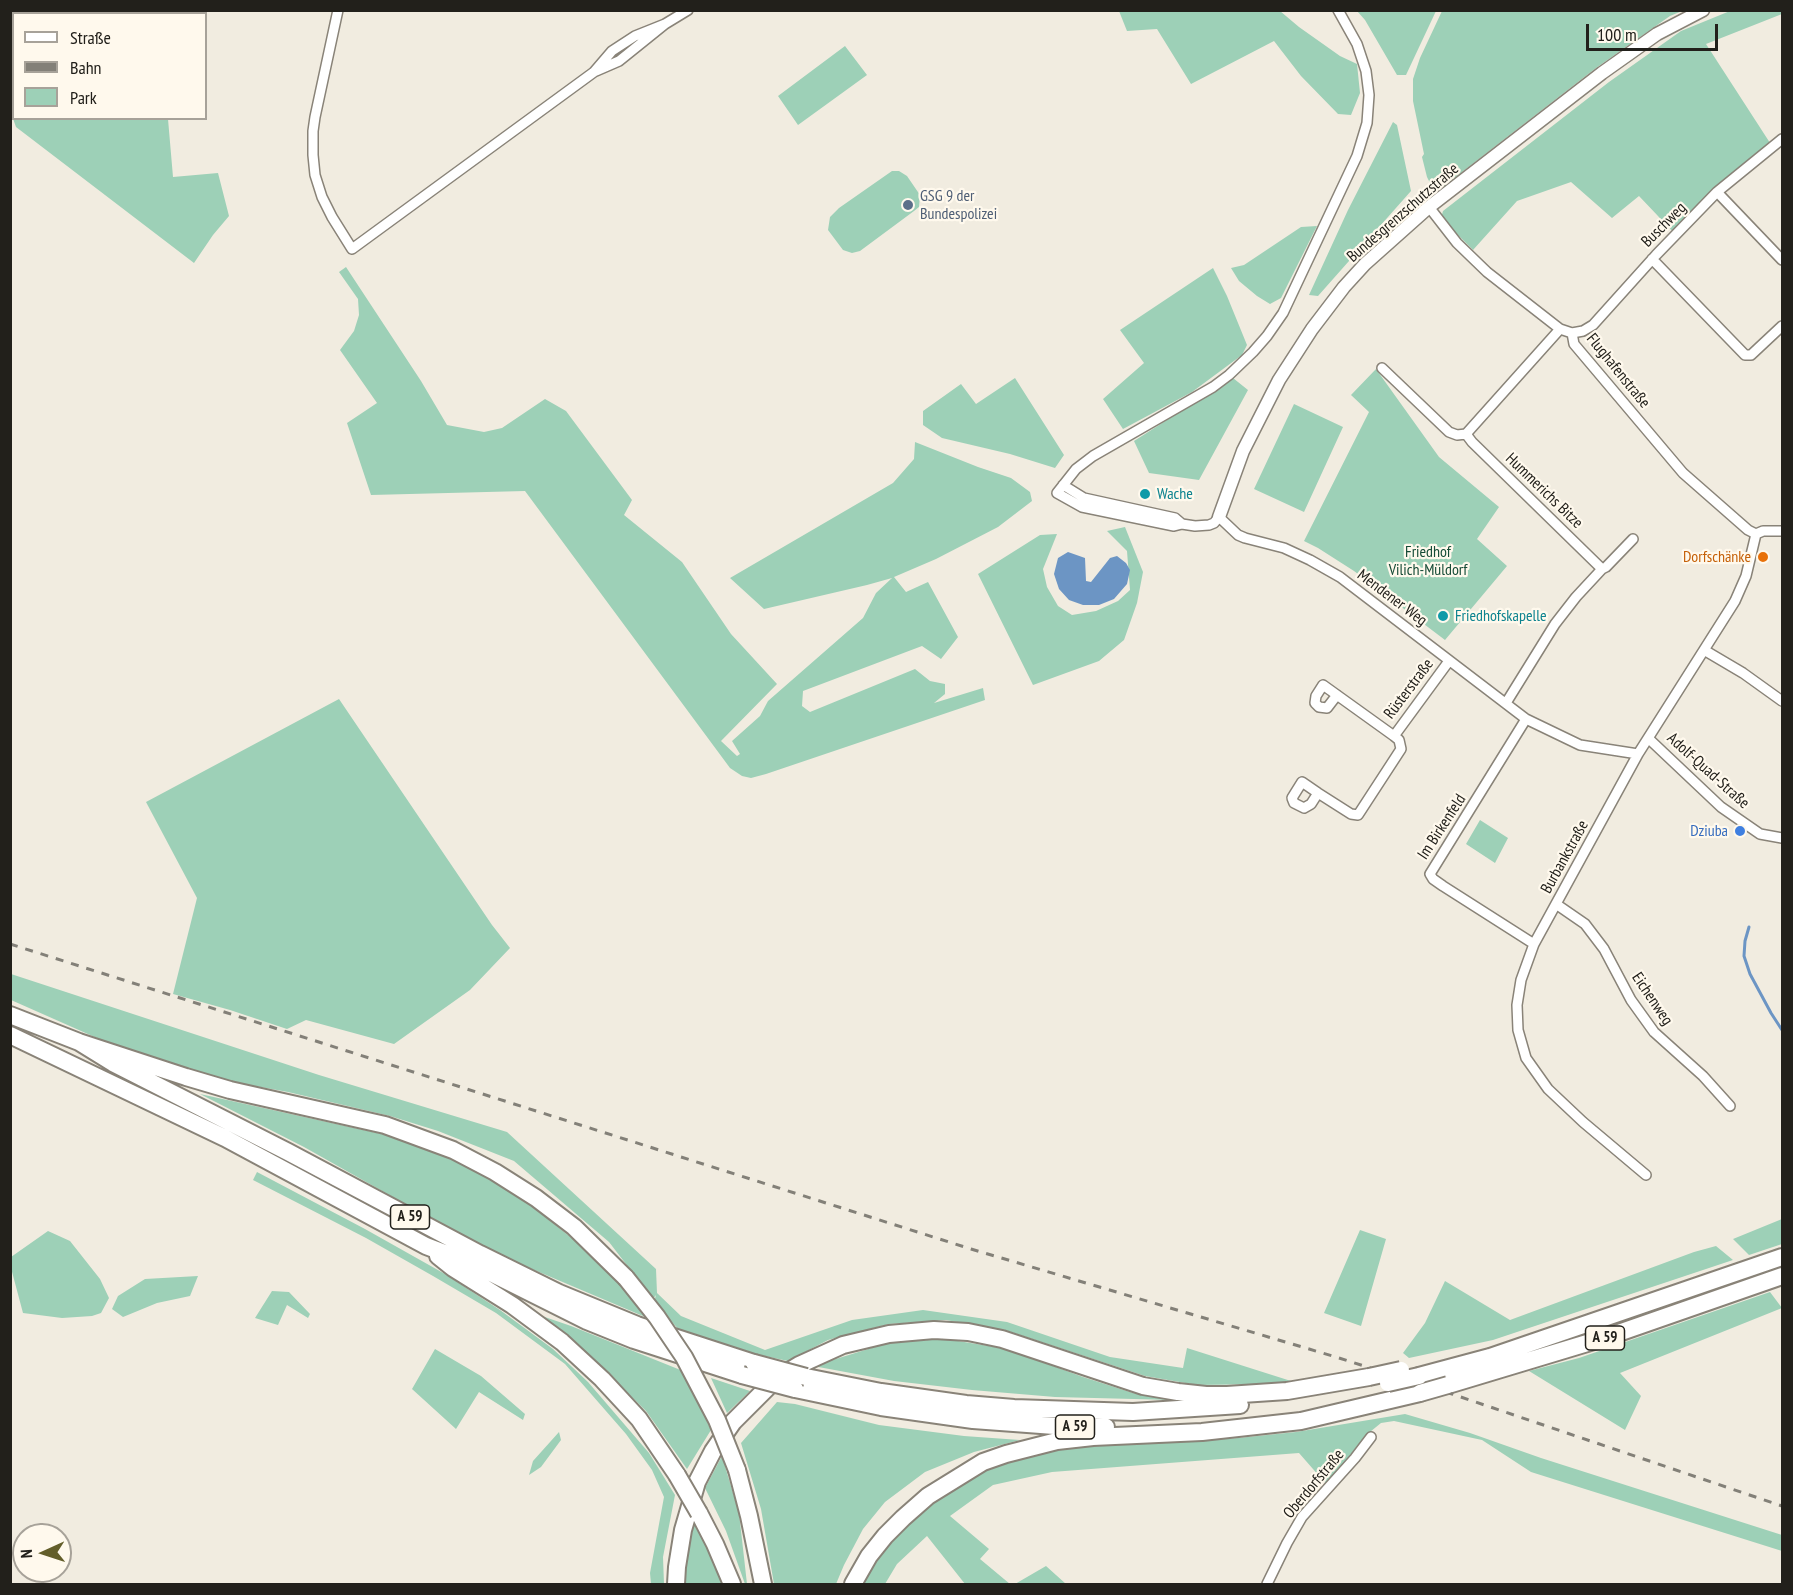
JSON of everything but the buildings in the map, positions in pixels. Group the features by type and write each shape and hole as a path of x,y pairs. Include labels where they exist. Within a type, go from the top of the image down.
{"highway":[{"name":"A 59","path":"10,1015 79,1042 113,1063 559,1293 637,1325 754,1363 801,1383 870,1405 927,1414 985,1421 1068,1426 1139,1427 1210,1424 1366,1394 1388,1383 1448,1385 1604,1338 1782,1276"},
{"name":"A 59","path":"10,1035 225,1138 426,1246 473,1264 587,1321 634,1340 742,1375 966,1404 1062,1411 1132,1412 1203,1408 1269,1402 1343,1387"},
{"path":"79,1042 230,1090 385,1125 453,1150 495,1172 536,1198 574,1227 626,1278 657,1317 684,1357 717,1420 736,1470 749,1516 763,1584"},
{"path":"426,1246 453,1268 512,1305 562,1342 602,1379 639,1419 677,1475 699,1513 716,1544 732,1584"},
{"name":"A 59","path":"1366,1394 1400,1398 1420,1384 1490,1357 1782,1257"},
{"path":"676,1584 683,1530 697,1482 726,1432 749,1405 777,1379 799,1365 843,1345 889,1334 933,1330 968,1332 1002,1339 1143,1386 1178,1392 1227,1395 1287,1391 1318,1386 1343,1387 1366,1394"},
{"path":"852,1584 869,1556 903,1518 928,1496 982,1462 1066,1440 1202,1432 1301,1421 1366,1394 1401,1370 1487,1349 1547,1338"}],"street":[{"path":"338,10 315,117 312,155 318,185 325,202 352,249 594,72 625,57 665,24 688,10"},
{"path":"1219,517 1212,524 1205,526 1182,524 1174,526 1060,489 1076,469 1093,456 1213,387 1229,375 1267,336 1283,313 1357,156 1366,123 1369,95 1366,71 1357,44 1338,10"},
{"name":"Bundesgrenzschutzstraße","path":"1219,517 1246,444 1293,357 1344,287 1365,264 1430,207 1602,73 1657,34 1703,10"},
{"name":"Buschweg","path":"1572,333 1583,332 1593,326 1652,259 1717,192 1782,139"},
{"path":"1717,192 1782,260"},
{"name":"Flughafenstraße","path":"1430,207 1457,243 1487,272 1560,329 1572,333 1574,344 1683,473 1748,530 1756,534"},
{"path":"1652,259 1744,356 1751,355 1782,326"},
{"path":"1466,434 1560,329"},
{"name":"Hummerichs Bitze","path":"1382,368 1449,432 1457,435 1466,434 1602,569"},
{"name":"Mendener Weg","path":"1219,517 1238,535 1284,548 1340,577 1526,719 1580,745 1638,754"},
{"path":"1756,534 1763,531 1782,531"},
{"name":"Burbankstraße","path":"1646,1175 1548,1089 1526,1058 1518,1030 1517,1005 1521,980 1534,944 1638,754 1735,601 1746,576 1756,534"},
{"path":"1506,703 1555,624 1576,597 1633,539"},
{"path":"1704,650 1743,673 1782,701"},
{"name":"Rüsterstraße","path":"1394,736 1449,661"},
{"name":"Rüsterstraße","path":"1318,793 1351,814 1358,815 1401,749 1399,740 1337,695"},
{"name":"Im Birkenfeld","path":"1526,719 1430,874 1433,879 1534,944"},
{"name":"Adolf-Quad-Straße","path":"1648,738 1721,807 1760,834 1782,838"},
{"name":"Eichenweg","path":"1556,904 1585,924 1604,949 1631,1000 1654,1032 1703,1076 1730,1106"},
{"name":"Oberdorfstraße","path":"1267,1584 1302,1517 1371,1437"}],"green space":[{"path":"1442,10 1682,11 1670,16 1596,68 1444,186 1438,188 1431,185 1422,157 1424,154 1413,101 1413,79"},
{"path":"11,11 93,11 12,12 12,116 10,110"},
{"path":"1119,11 1280,11 1340,56 1357,64 1360,93 1351,115 1338,114 1301,76 1274,41 1191,84 1157,29 1127,31"},
{"path":"1357,11 1436,11 1406,75 1397,75 1365,20"},
{"path":"1730,11 1782,11 1782,14 1706,44 1772,146 1676,235 1639,196 1612,218 1571,182 1517,201 1473,250 1441,218 1443,211 1609,82 1681,31"},
{"path":"845,46 867,75 798,125 778,96"},
{"path":"14,120 168,120 173,177 218,173 229,216 194,263 16,127"},
{"path":"1393,122 1397,125 1411,191 1318,296 1309,295 1348,210"},
{"path":"892,171 899,171 907,176 920,195 919,207 860,251 852,253 843,250 828,230 830,217 839,208"},
{"path":"1317,226 1281,298 1270,304 1239,281 1231,268 1244,265 1301,227"},
{"path":"346,267 447,425 484,432 502,428 545,399 566,411 632,500 624,515 682,562 731,634 777,684 721,741 737,756 740,754 732,741 760,716 768,701 863,618 876,593 892,578 764,609 730,578 893,483 914,459 915,442 1011,478 1030,492 1032,501 998,527 936,559 894,577 906,592 928,582 958,637 941,659 922,646 803,691 802,706 810,712 915,669 930,681 945,684 945,694 934,703 983,688 985,700 751,778 742,776 730,768 525,491 371,495 347,423 377,403 340,350 354,331 359,315 358,299 339,272"},
{"path":"1213,268 1247,345 1242,355 1192,392 1123,429 1103,399 1144,363 1120,330"},
{"name":"Friedhof Vilich-Müldorf","path":"1376,369 1439,457 1499,507 1477,539 1507,566 1445,640 1354,571 1304,541 1369,412 1351,395"},
{"path":"1015,378 1064,455 1055,468 1010,454 942,438 923,425 923,411 961,384 976,404"},
{"path":"1233,378 1248,390 1199,480 1149,473 1134,441"},
{"path":"1294,404 1343,427 1304,512 1254,489"},
{"path":"1125,527 1143,572 1137,603 1124,640 1099,661 1033,685 978,574 1040,535 1057,534 1043,569 1047,587 1058,606 1072,615 1096,611 1118,601 1130,590 1127,551 1107,531"},
{"path":"339,699 492,925 510,948 470,990 394,1044 306,1020 287,1029 173,994 197,898 146,802"},
{"path":"1480,820 1508,838 1495,863 1466,844"},
{"path":"11,974 319,1075 507,1132 656,1269 657,1293 681,1316 765,1350 852,1320 923,1310 1007,1322 1110,1357 1183,1368 1187,1348 1291,1381 1268,1384 1197,1385 1145,1376 1008,1331 946,1320 889,1324 842,1336 828,1340 788,1361 723,1347 680,1331 654,1302 656,1295 653,1299 609,1242 514,1161 438,1131 390,1116 288,1092 222,1080 115,1046 11,1000"},
{"path":"200,1094 395,1137 432,1149 508,1187 594,1256 650,1319 487,1250 304,1147"},
{"path":"257,1172 445,1274 500,1310 553,1349 588,1382 649,1453 675,1495 663,1557 664,1584 651,1584 650,1573 664,1497 652,1470 626,1434 565,1364 496,1313 366,1238 253,1180"},
{"path":"1782,1219 1782,1244 1749,1255 1733,1239"},
{"path":"1360,1230 1386,1239 1361,1326 1324,1313"},
{"path":"48,1231 70,1241 100,1279 109,1298 101,1313 92,1316 62,1318 23,1313 11,1268 11,1257"},
{"path":"1716,1246 1733,1260 1493,1340 1409,1358 1403,1353 1425,1323 1445,1281 1510,1320"},
{"path":"198,1276 190,1296 157,1303 123,1317 112,1309 118,1296 145,1279"},
{"path":"272,1291 289,1292 310,1314 308,1318 287,1305 278,1325 255,1318"},
{"path":"1770,1292 1782,1308 1620,1373 1641,1396 1625,1430 1529,1371 1579,1358"},
{"path":"539,1315 683,1371 711,1430 687,1469 646,1411 574,1340"},
{"path":"946,1339 1007,1349 1133,1393 1173,1400 1055,1397 972,1390 894,1381 813,1366 891,1342"},
{"path":"435,1349 481,1376 525,1414 523,1420 479,1392 456,1429 412,1389"},
{"path":"711,1378 750,1391 727,1413"},
{"path":"777,1402 795,1404 879,1425 964,1436 1020,1440 974,1452 925,1472 885,1502 863,1529 836,1584 774,1584 761,1509 741,1443"},
{"path":"1405,1414 1782,1535 1782,1551 1531,1472 1482,1440 1394,1421 1381,1423 1365,1436 1327,1485 1299,1453 1052,1472 993,1485 950,1516 989,1549 980,1559 1010,1584 965,1584 927,1536 897,1564 885,1584 862,1584 885,1547 905,1525 941,1495 1000,1465 1067,1448 1238,1438 1296,1432"},
{"path":"559,1432 561,1440 541,1467 529,1475 533,1461"},
{"path":"722,1456 739,1513 747,1584 745,1584 726,1531 705,1488"},
{"path":"694,1518 712,1552 722,1584 682,1584"},
{"path":"1046,1566 1066,1584 1015,1584"}],"water":[{"path":"1068,552 1085,558 1086,581 1091,582 1110,558 1117,556 1126,563 1130,570 1127,584 1114,599 1099,605 1083,605 1069,600 1059,589 1054,574 1058,558"}],"waterway":[{"path":"1749,927 1744,956 1750,974 1782,1030"}],"railway":[{"path":"10,944 971,1249 1336,1357 1782,1506"}],"place":[{"name":"GSG 9 der Bundespolizei","path":"908,205"},
{"name":"Wache","path":"1145,494"},
{"name":"Dorfschänke","path":"1763,557"},
{"name":"Friedhofskapelle","path":"1443,616"},
{"name":"Dziuba","path":"1740,831"}]}
